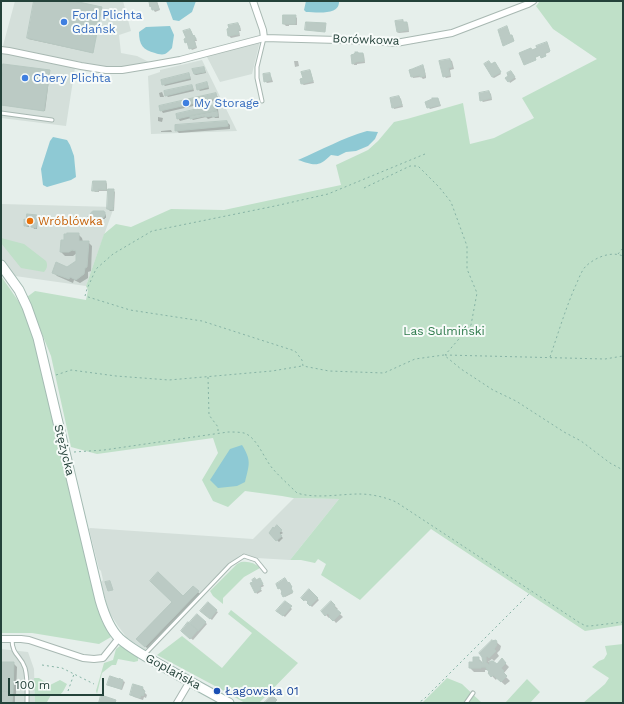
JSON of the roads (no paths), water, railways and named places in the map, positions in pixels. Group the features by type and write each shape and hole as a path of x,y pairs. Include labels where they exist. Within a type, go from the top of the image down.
{"street":[{"path":"253,1 263,30 264,38"},
{"name":"Borówkowa","path":"1,50 81,66 106,70 122,70 180,60 264,38 376,41 396,43 452,33 533,1"},
{"name":"Stężycka","path":"1,265 18,290 27,307 38,338 46,378 100,600 108,622 119,638"},
{"path":"1,639 29,640 83,658 94,659 104,658 119,638"},
{"name":"Goplańska","path":"119,638 144,656 229,703"},
{"path":"177,703 190,681"}],"lane":[{"path":"262,101 257,78 257,67 264,38"},
{"path":"1,113 52,120"},
{"path":"144,656 230,565 244,556 256,560 265,571"},
{"path":"12,639 12,647 14,652 25,667 27,678 27,703"},
{"path":"466,703 473,693"}],"water":[{"path":"166,1 196,1 192,12 179,21 173,20"},
{"path":"306,1 339,1 336,9 332,11 306,12 304,10"},
{"path":"170,26 174,35 172,48 167,53 157,54 142,46 139,32 146,27"},
{"path":"367,131 378,132 375,139 368,146 356,151 346,152 338,156 331,155 319,164 312,164 298,160 341,141"},
{"path":"53,137 67,140 70,145 74,156 76,177 71,180 47,187 43,185 41,169 50,141"},
{"path":"242,445 249,463 245,482 237,486 218,488 210,480 230,449"}],"place":[{"name":"Ford Plichta Gdańsk","path":"64,22"},
{"name":"Chery Plichta","path":"25,78"},
{"name":"My Storage","path":"186,103"},
{"name":"Wróblówka","path":"30,221"},
{"name":"Łagowska 01","path":"217,691"}],"park label":[{"name":"Las Sulmiński","path":"444,331"}]}
